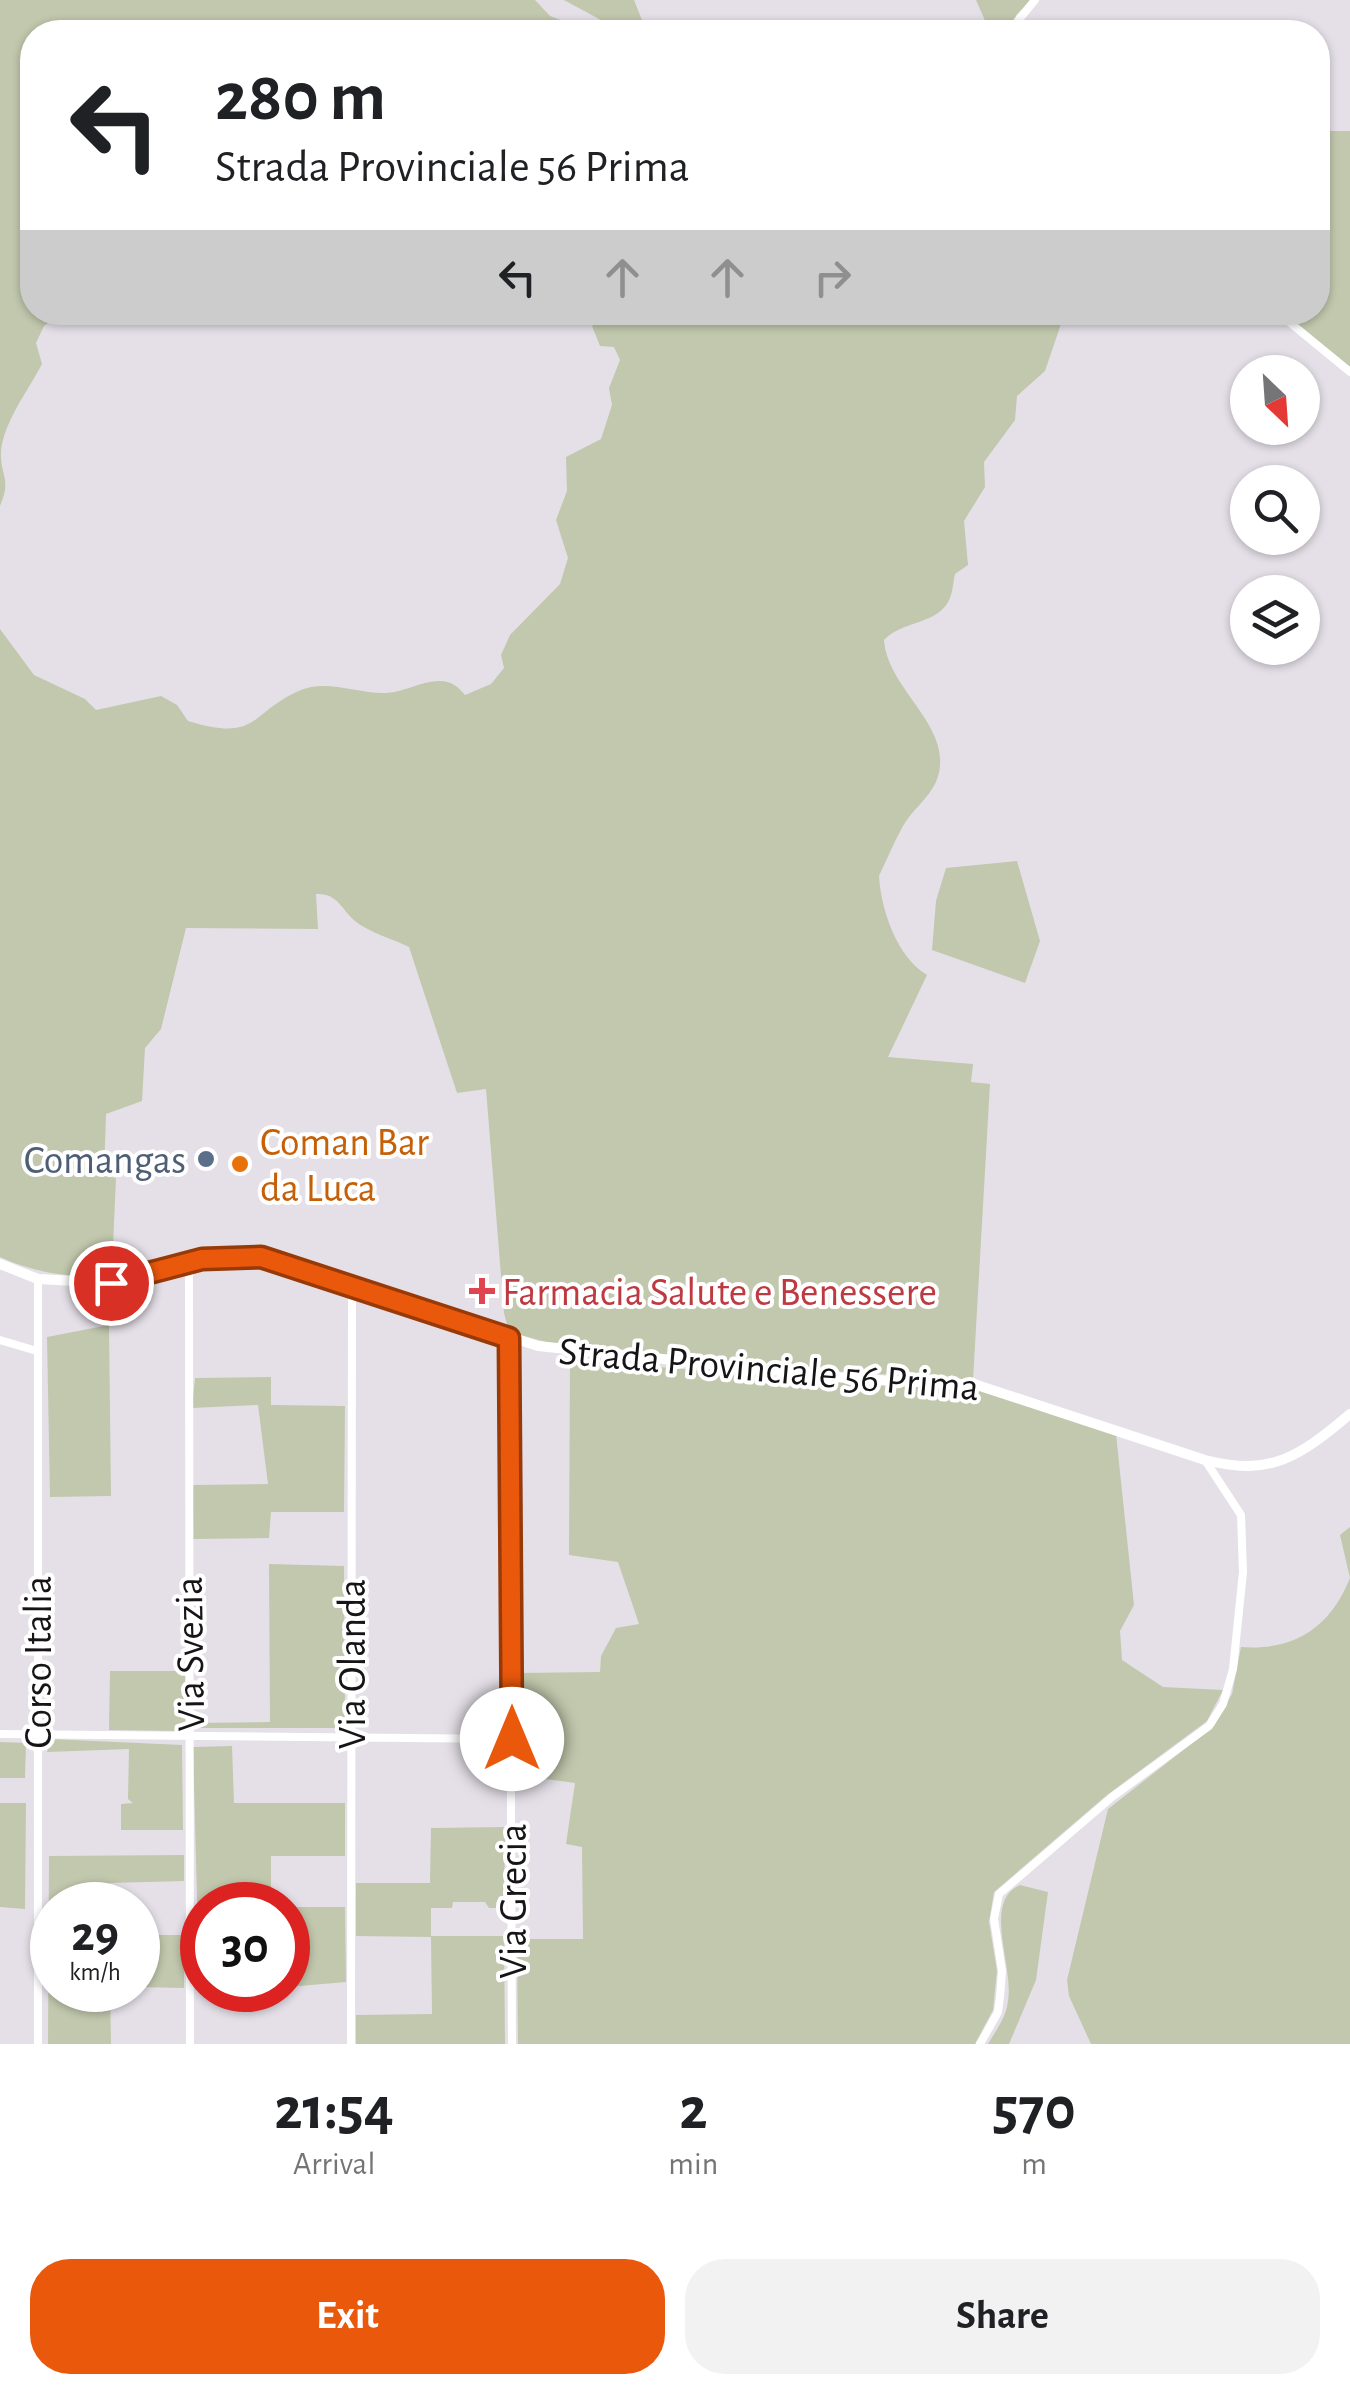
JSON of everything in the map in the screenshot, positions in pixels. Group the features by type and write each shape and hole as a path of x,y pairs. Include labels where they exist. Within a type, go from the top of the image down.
{"street":[{"path":"1019,20 1036,0"},
{"path":"1293,325 1350,372"},
{"name":"Strada Provinciale 56 Prima","path":"0,1264 38,1279 130,1282 217,1257 261,1257 538,1346 855,1379 977,1384 1205,1460 1243,1467 1282,1461 1305,1450 1350,1414"},
{"name":"Via Svezia","path":"189,1264 190,2044"},
{"name":"Corso Italia","path":"38,1279 38,2044"},
{"name":"Via Olanda","path":"351,2044 352,1285"},
{"name":"Via Grecia","path":"509,1338 512,2044"},
{"path":"0,1340 37,1351"},
{"path":"980,2044 998,2012 1000,1997 1002,1971 994,1919 999,1894 1112,1797 1208,1726 1222,1704 1234,1669 1243,1572 1241,1515 1205,1460"},
{"path":"0,1734 512,1739"}],"green space":[{"path":"0,0 535,0 550,16 561,20 20,20 20,325 45,325 36,343 42,364 11,418 3,441 5,490 0,506"},
{"path":"564,0 634,0 642,20 601,20"},
{"path":"976,0 1031,0 1015,20 985,20"},
{"path":"1330,131 1350,131 1350,367 1297,325 1330,325"},
{"path":"1061,325 1045,371 1017,396 1015,420 984,462 985,487 964,521 968,565 955,574 945,607 884,640 896,676 938,744 940,762 933,788 903,826 879,876 892,932 907,957 927,975 888,1057 973,1064 971,1082 990,1084 973,1380 816,1370 550,1343 509,1332 504,1313 486,1089 457,1093 409,947 360,925 334,899 323,894 316,894 318,929 186,928 161,1029 145,1048 142,1101 106,1114 104,1176 116,1178 112,1268 198,1249 200,1252 150,1268 100,1276 50,1273 0,1257 0,629 34,675 85,699 96,710 161,696 177,705 188,721 211,727 242,727 284,699 311,687 386,693 444,681 465,695 491,684 504,668 501,655 510,635 560,584 568,558 556,520 567,491 566,457 601,439 612,405 609,388 620,360 614,347 600,346 592,326"},
{"path":"1017,861 1040,941 1025,983 932,950 936,901 946,868"},
{"path":"109,1325 111,1496 50,1497 47,1337"},
{"path":"570,1358 599,1361 602,1370 616,1364 977,1390 1116,1434 1134,1605 1120,1631 1122,1660 1163,1687 1223,1690 1207,1721 1107,1795 994,1892 989,1922 997,1971 993,2010 975,2044 518,2044 517,1939 583,1939 582,1847 566,1844 575,1783 517,1775 517,1673 600,1672 601,1656 616,1628 639,1624 618,1562 569,1555"},
{"path":"271,1377 271,1405 345,1406 344,1512 271,1512 269,1538 192,1539 192,1485 268,1484 258,1405 192,1408 195,1378"},
{"path":"1350,1527 1350,1578 1340,1535"},
{"path":"269,1564 344,1566 345,1724 340,1728 195,1728 196,1723 270,1722"},
{"path":"1350,1578 1350,2044 1091,2044 1069,1996 1067,1980 1108,1809 1214,1726 1232,1694 1241,1647 1278,1645 1308,1633 1332,1610"},
{"path":"110,1671 185,1671 186,1725 181,1731 109,1730"},
{"path":"50,1739 182,1745 183,1830 121,1830 121,1804 133,1803 128,1799 129,1749 47,1752"},
{"path":"0,1742 26,1743 25,1778 0,1778"},
{"path":"232,1746 234,1803 345,1803 345,1856 271,1856 271,1882 197,1882 193,1747"},
{"path":"0,1803 26,1803 25,1909 0,1907"},
{"path":"505,1827 504,1908 489,1908 485,1902 453,1902 452,1908 431,1908 431,1936 504,1936 505,2044 356,2044 356,2015 432,2014 431,1937 356,1936 356,1883 430,1883 431,1828"},
{"path":"184,1855 184,1881 49,1882 49,1856"},
{"path":"1020,1885 1048,1892 1036,1980 1009,2044 988,2044 1008,2001 1003,1905 1009,1893"},
{"path":"310,1907 345,1907 346,1982 310,1985"},
{"path":"160,1935 180,1935 180,1988 160,1987"},
{"path":"48,2012 110,2012 111,2044 48,2044"}],"place":[{"name":"Comangas","path":"206,1159"},
{"name":"Coman Bar da Luca","path":"240,1164"},
{"name":"Farmacia Salute e Benessere","path":"482,1291"}],"route":[{"path":"111,1283 130,1282 202,1259 261,1257 509,1338 512,1739"}]}
